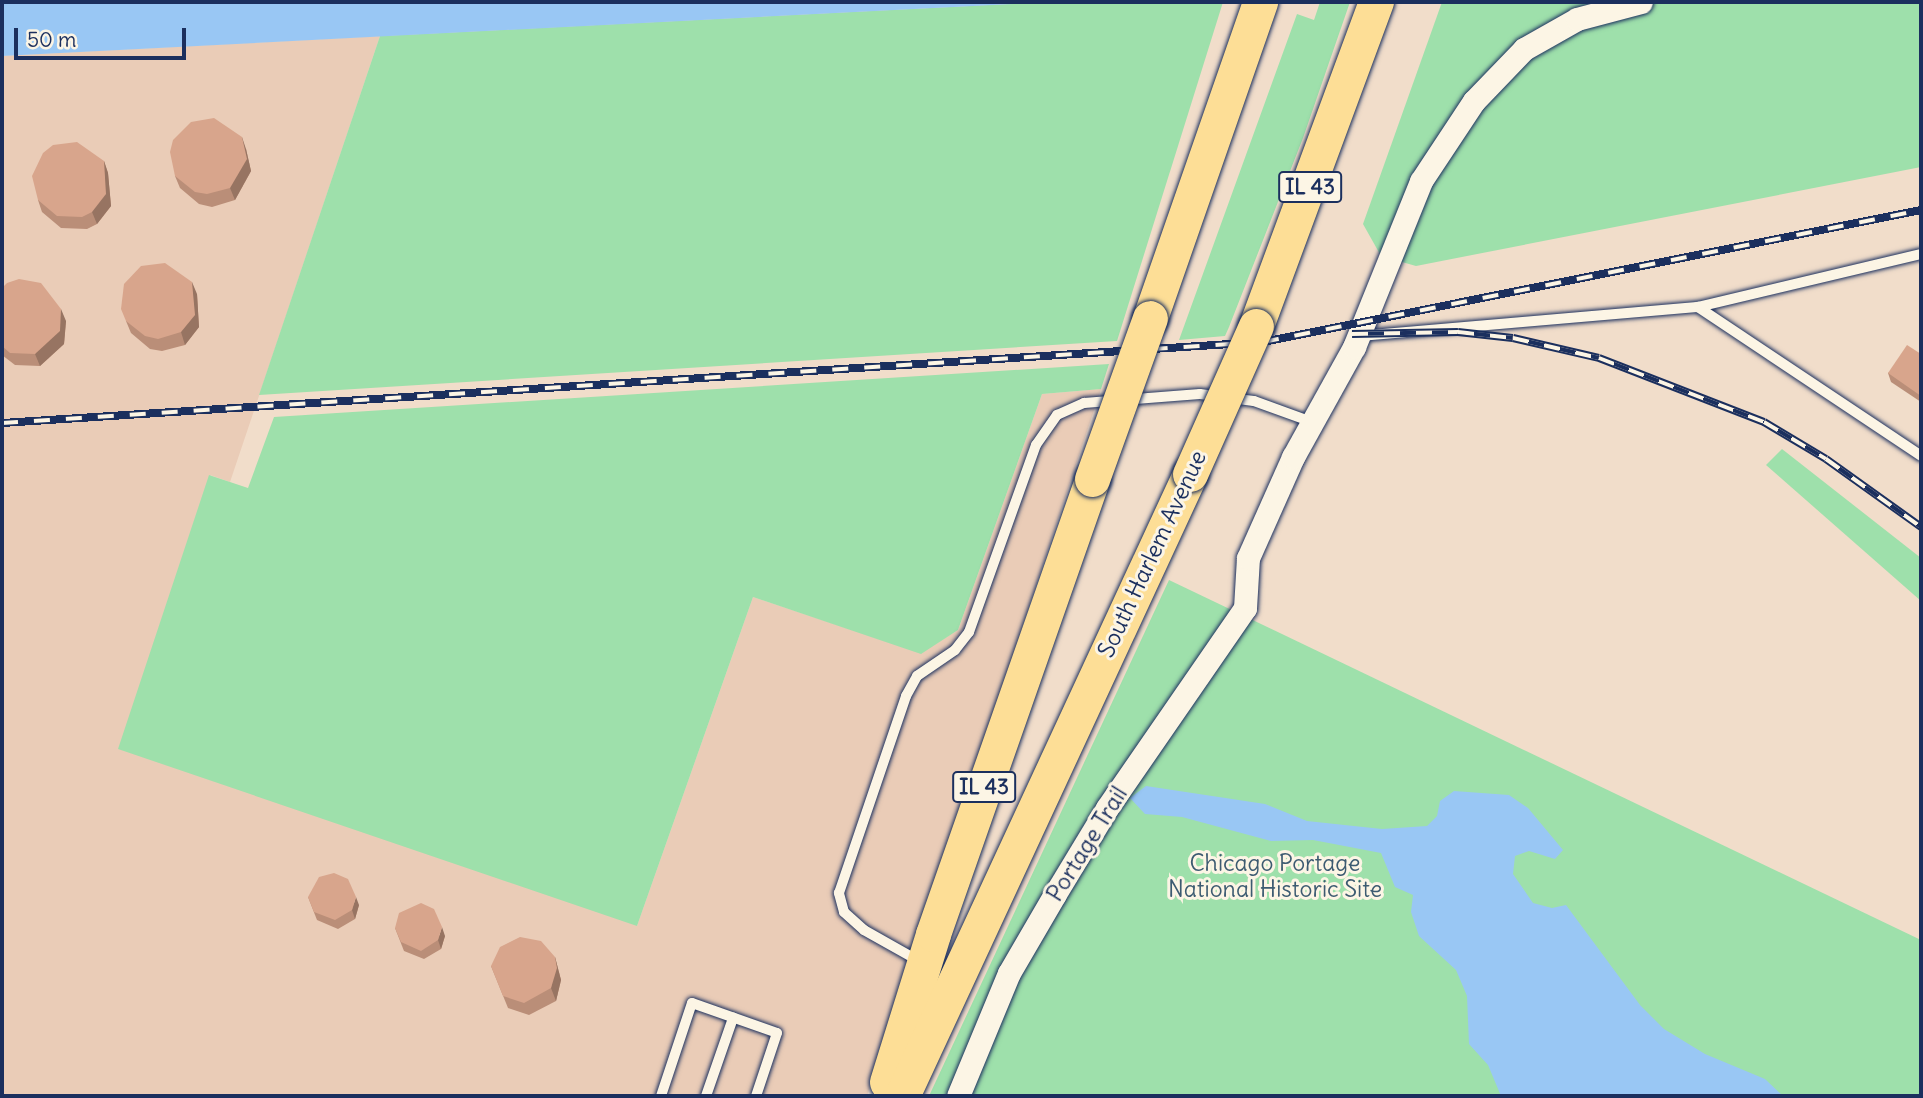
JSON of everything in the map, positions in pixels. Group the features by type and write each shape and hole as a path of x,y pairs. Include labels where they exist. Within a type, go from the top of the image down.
{"main road":[{"name":"IL 43","path":"883,1096 924,963 1260,2"},
{"name":"South Harlem Avenue","path":"902,1096 1190,474 1294,231 1376,2"}],"street":[{"path":"1312,422 1359,336 1421,181 1474,101 1524,49 1577,19 1641,2"},
{"name":"Portage Trail","path":"958,1096 1009,973 1055,894 1107,808 1245,608 1248,558 1312,422"}],"lane":[{"path":"1359,336 1698,307 1921,254"},
{"path":"1698,307 1921,456"},
{"path":"924,963 886,946 864,930 844,912 839,893 906,696 917,676 955,650 969,632 1036,445 1057,415 1084,403 1200,394 1254,401 1312,422"},
{"path":"661,1096 692,1003 777,1033 756,1096"},
{"path":"706,1096 733,1017"}],"shaded area":[{"path":"380,36 230,482 210,475 637,926 753,597 921,653 958,630 1042,394 1101,389 867,1096 2,1096 2,56"}],"green space":[{"path":"1050,2 1223,2 1117,341 259,395 380,36"},
{"path":"1320,2 1350,2 1303,138 1229,327 1225,336 1179,340 1297,14 1314,20"},
{"path":"1442,2 1921,2 1921,167 1416,266 1381,256 1363,224"},
{"path":"1109,364 1101,389 1042,394 958,630 921,654 753,597 637,926 118,749 209,475 248,488 274,417"},
{"path":"1782,449 1921,558 1921,601 1766,465"},
{"name":"Chicago Portage National Historic Site","path":"1169,580 1921,940 1921,1096 929,1096"}],"water":[{"path":"2,2 1050,2 2,56"},
{"path":"1146,786 1265,804 1307,821 1382,829 1427,826 1437,816 1440,801 1454,791 1509,795 1528,808 1563,850 1555,859 1529,851 1515,856 1513,874 1533,903 1552,908 1566,905 1640,1005 1664,1029 1705,1054 1765,1079 1783,1096 1501,1096 1488,1065 1469,1044 1467,996 1456,970 1419,936 1411,912 1413,895 1395,887 1381,853 1313,840 1271,841 1182,817 1145,814 1130,798"}],"building":[{"path":"214,118 242,137 247,159 230,188 207,194 195,192 175,176 170,152 173,140 191,122"},
{"path":"77,142 104,161 106,194 92,212 82,217 57,216 38,200 32,176 43,153 53,145"},
{"path":"165,263 192,282 195,315 181,332 158,339 145,336 126,321 121,309 124,284 141,266"},
{"path":"19,279 41,283 61,309 60,331 35,354 10,353 2,346 2,288"},
{"path":"1907,345 1921,354 1921,396 1888,373"},
{"path":"334,873 348,879 356,897 352,910 335,920 314,912 308,897 319,877"},
{"path":"421,903 434,909 442,927 438,940 421,951 401,942 395,928 399,913"},
{"path":"520,937 541,941 555,957 557,968 551,988 524,1003 503,996 491,966 500,947"}],"railway":[{"path":"2,423 1263,342 1921,210"},
{"path":"1352,334 1458,332 1513,338 1599,358 1764,422 1826,459 1921,527"}]}
